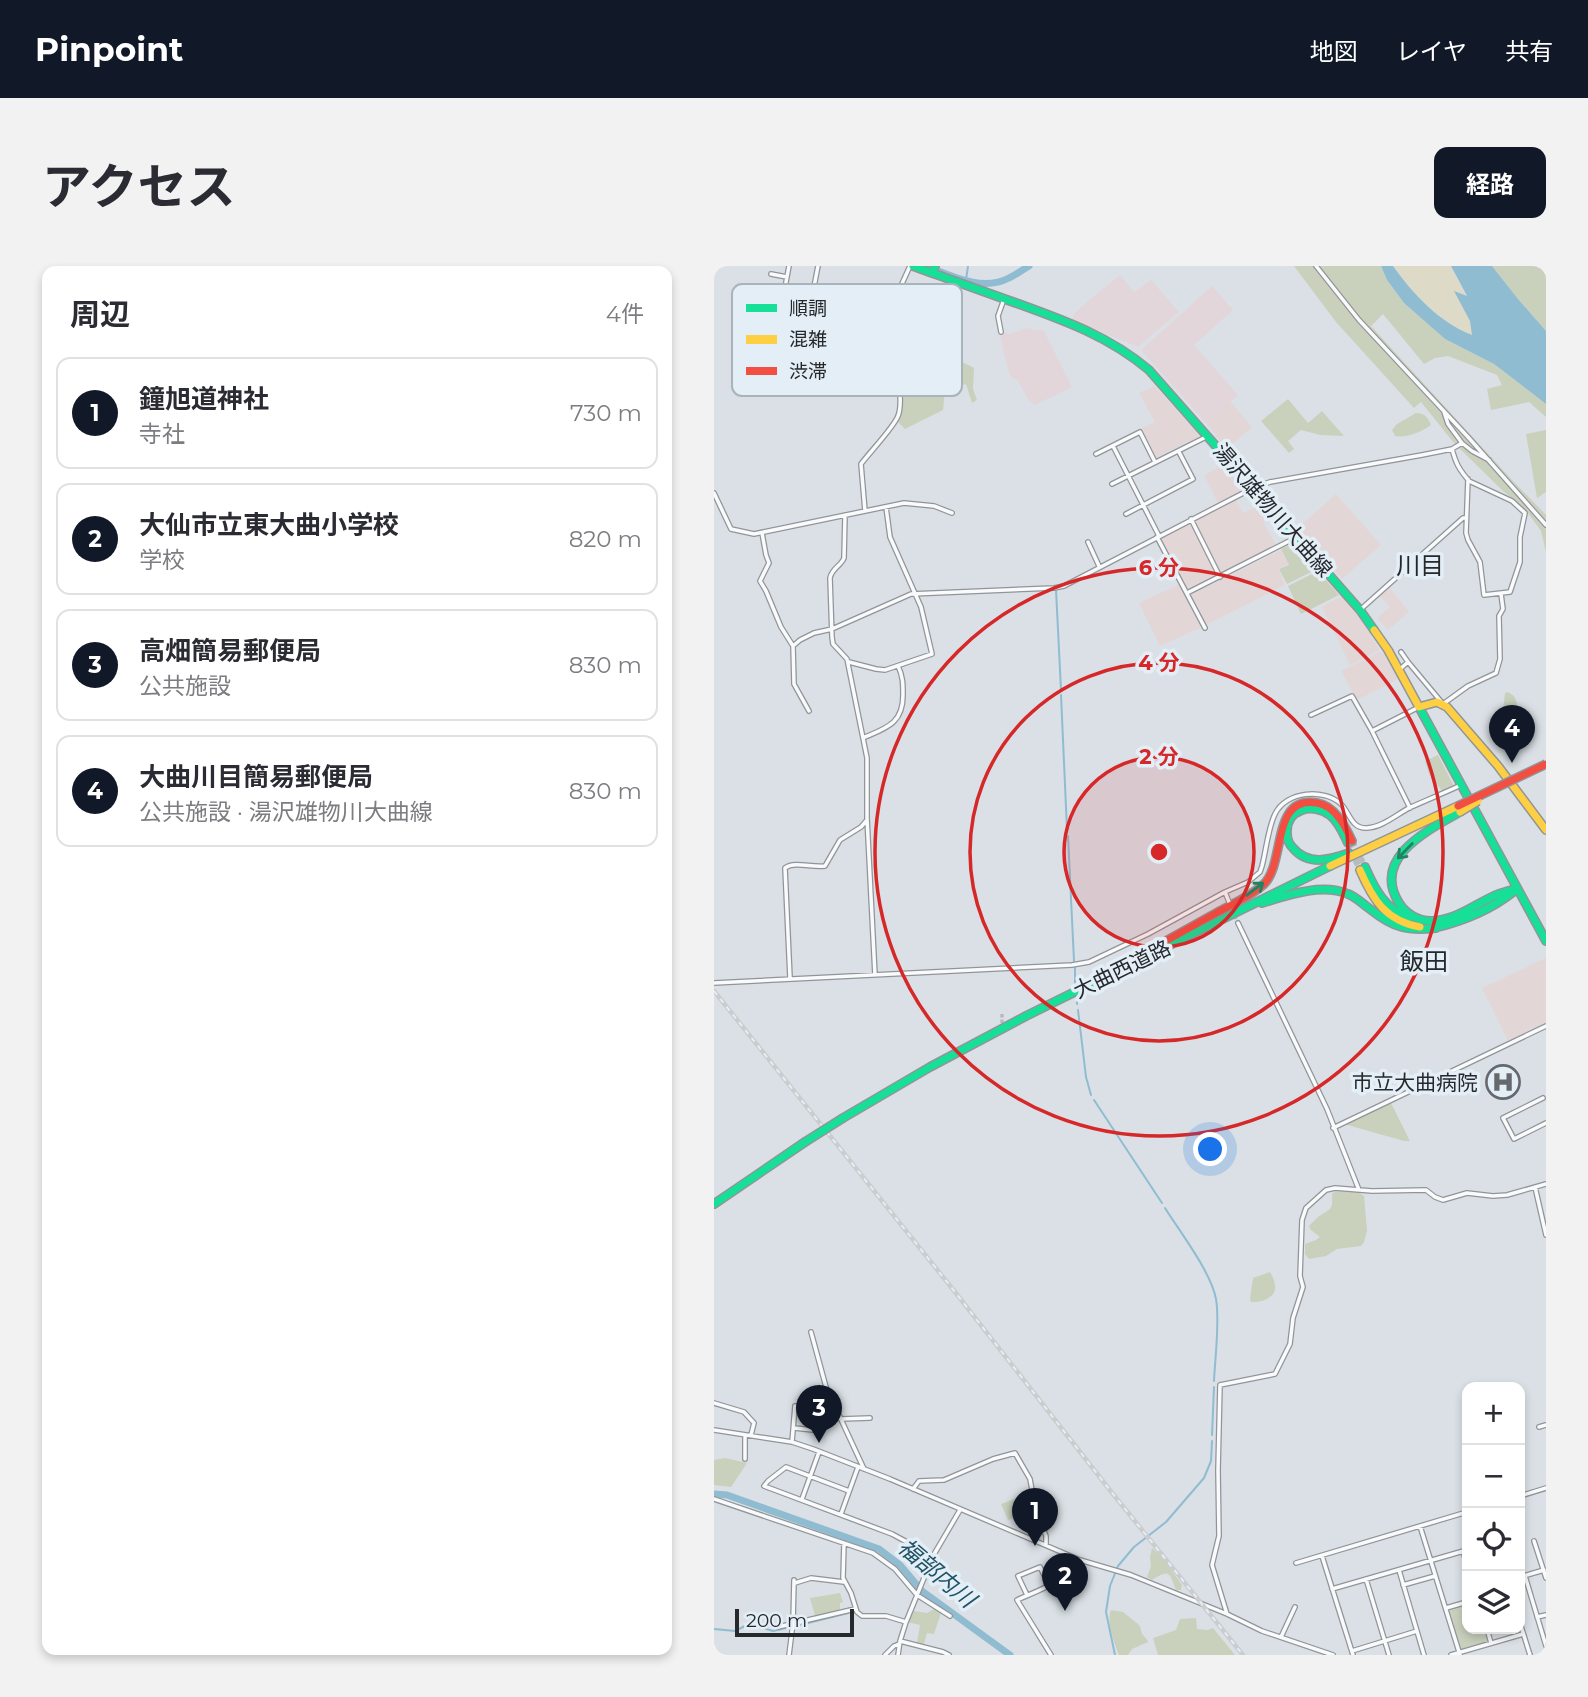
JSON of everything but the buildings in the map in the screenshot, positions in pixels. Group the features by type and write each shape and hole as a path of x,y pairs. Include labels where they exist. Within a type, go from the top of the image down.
{"main road":[{"name":"湯沢雄物川大曲線","path":"911,266 934,270 1083,328 1118,345 1149,370 1360,610 1388,650 1546,941"},
{"path":"1419,707 1435,702 1443,704 1498,766 1546,830"},
{"path":"1419,919 1405,911 1397,900 1392,885 1395,860 1415,840 1459,809 1546,764"},
{"path":"1068,995 1257,889 1268,879 1273,869 1285,819 1297,806 1315,802 1328,808 1342,821 1350,842 1338,824 1321,809 1301,809 1294,814 1286,830 1290,847 1302,856 1318,861 1338,857 1459,809"},
{"name":"大曲西道路","path":"714,1204 844,1118 930,1067 1026,1016 1240,911 1459,809"},
{"path":"1436,928 1407,925 1391,916 1370,892 1362,868 1382,901 1398,914 1419,919 1438,920 1452,917 1498,894 1517,888"},
{"path":"1240,911 1283,897 1327,890 1354,896 1390,925 1413,930 1436,928 1474,915 1502,901 1517,888"}],"street":[{"path":"786,284 789,266"},
{"path":"815,284 818,266"},
{"path":"902,284 911,266"},
{"path":"1316,266 1359,320 1546,525"},
{"path":"772,274 787,277"},
{"path":"1001,332 999,316 1004,299"},
{"path":"865,511 861,464 900,412 900,396"},
{"path":"1443,410 1448,424 1462,443 1489,460"},
{"path":"1096,454 1140,432 1155,462"},
{"path":"1112,484 1208,436"},
{"path":"793,646 814,633 832,629 915,593 1064,586 1253,488 1291,477 1452,449 1462,443"},
{"path":"1113,446 1205,628"},
{"path":"1452,449 1458,468 1468,479 1511,501 1525,513 1520,537 1520,562 1510,592 1485,595 1480,562 1466,533 1468,479"},
{"path":"1126,514 1193,480 1179,451"},
{"path":"714,493 731,529 754,534 904,503 934,506 952,513"},
{"path":"848,662 880,670 932,654 921,607 890,537 886,507"},
{"path":"845,515 844,558 831,575 832,629 833,644 848,662 868,766 867,818 875,975"},
{"path":"1360,610 1466,518"},
{"path":"1191,519 1220,577"},
{"path":"762,533 769,563 760,583 793,646 794,684 808,711"},
{"path":"1187,593 1297,537"},
{"path":"1088,542 1099,566"},
{"path":"1401,652 1443,704 1454,694 1497,671 1500,659 1499,619 1503,609 1501,594"},
{"path":"1399,670 1408,662"},
{"path":"863,738 893,723 900,714 903,683 898,666"},
{"path":"1311,715 1352,696 1410,808"},
{"path":"1371,731 1419,707"},
{"path":"714,983 1072,965 1089,961 1248,882 1260,872 1275,814 1284,803 1294,797 1312,793 1323,794 1344,807 1352,821 1360,828 1375,827 1461,785"},
{"path":"790,979 785,867 790,864 825,866 840,840 861,827 867,818"},
{"path":"1225,892 1229,902"},
{"path":"1238,923 1327,1109 1359,1190"},
{"path":"1333,1128 1546,1026"},
{"path":"1545,1099 1503,1118 1514,1139 1546,1123"},
{"path":"1227,1614 1212,1565 1219,1536 1220,1385 1275,1374 1290,1344 1293,1318 1303,1287 1300,1276 1302,1228 1306,1208 1330,1188 1426,1190 1443,1200 1467,1193 1501,1196 1546,1184"},
{"path":"1535,1187 1546,1235"},
{"path":"811,1332 826,1387 864,1469"},
{"path":"714,1403 744,1412 754,1423 748,1435 745,1459"},
{"path":"792,1442 795,1406 820,1409 827,1423"},
{"path":"794,1428 813,1430 840,1418 870,1418"},
{"path":"1539,1427 1546,1425"},
{"path":"714,1430 792,1442 913,1489 1080,1560 1116,1570 1227,1614 1262,1631 1334,1655"},
{"path":"802,1499 819,1452"},
{"path":"913,1489 919,1481 944,1480 993,1459 1015,1453 1030,1479 1035,1507 1046,1536 1046,1545"},
{"path":"849,1491 786,1467 764,1486 892,1534 933,1556"},
{"path":"841,1514 858,1467"},
{"path":"1525,1494 1546,1488"},
{"path":"714,1499 873,1553 900,1574 917,1594 950,1616"},
{"path":"898,1655 906,1622 933,1556 960,1510"},
{"path":"1296,1563 1462,1513"},
{"path":"1420,1526 1459,1654"},
{"path":"1534,1541 1546,1578"},
{"path":"844,1543 844,1582 855,1609 862,1616 886,1616 906,1622"},
{"path":"1332,1590 1462,1551"},
{"path":"1322,1556 1353,1653 1417,1631"},
{"path":"1051,1655 1017,1600 1069,1574 1080,1560"},
{"path":"1027,1595 1018,1576 1040,1567 1049,1586"},
{"path":"1399,1570 1424,1655"},
{"path":"1525,1576 1544,1570"},
{"path":"1403,1585 1436,1576"},
{"path":"789,1655 794,1582 811,1578 844,1582"},
{"path":"1366,1580 1389,1655"},
{"path":"1525,1585 1546,1646"},
{"path":"1446,1608 1462,1603"},
{"path":"1281,1637 1295,1607"},
{"path":"778,1627 855,1609"},
{"path":"1537,1618 1546,1615"},
{"path":"1489,1634 1492,1643"},
{"path":"1451,1655 1523,1634 1530,1655"},
{"path":"886,1655 899,1643 949,1655"},
{"path":"1312,1655 1314,1649"}],"shaded area":[{"path":"1120,275 1134,292 1151,280 1179,312 1138,347 1072,320 1081,307"},
{"path":"1212,286 1233,310 1194,345 1238,395 1206,423 1141,350"},
{"path":"1026,328 1044,331 1072,387 1035,405 1029,401 1018,381 1012,379 999,331 1010,334"},
{"path":"1154,386 1200,436 1155,458 1140,429 1155,422 1139,393"},
{"path":"1230,401 1252,427 1227,449 1206,423"},
{"path":"1225,464 1247,488 1218,503 1204,475"},
{"path":"1336,494 1381,545 1342,579 1297,529"},
{"path":"1235,498 1243,513 1259,505 1269,518 1263,522 1276,545 1220,573 1194,520"},
{"path":"1190,522 1217,575 1187,589 1161,538"},
{"path":"1281,550 1288,564 1278,569 1285,585 1206,625 1190,595"},
{"path":"1180,584 1202,627 1160,646 1139,603"},
{"path":"1389,587 1409,612 1388,630 1377,618 1390,607 1379,595"},
{"path":"1342,596 1380,650 1350,665 1322,607"},
{"path":"1382,651 1398,679 1357,700 1341,671"},
{"path":"1546,958 1546,1022 1508,1041 1482,988"}],"green space":[{"path":"1294,266 1381,266 1387,280 1404,303 1445,339 1494,364 1546,404 1546,417 1529,402 1491,410 1487,389 1502,385 1497,375 1448,356 1435,358 1424,364 1383,314 1371,326 1546,515 1546,552 1541,531 1525,509 1454,443 1421,402 1414,408 1336,322"},
{"path":"1492,266 1546,266 1546,331 1518,299"},
{"path":"962,362 974,368 973,389 977,400 972,403 966,384 962,385"},
{"path":"902,396 944,396 943,410 905,429 897,421 901,414"},
{"path":"1288,399 1308,423 1322,411 1344,436 1320,435 1301,430 1288,441 1294,449 1289,453 1261,421"},
{"path":"1416,413 1425,416 1431,425 1414,434 1395,436 1392,430 1397,424"},
{"path":"1546,430 1546,492 1537,498 1526,434"},
{"path":"1291,544 1296,545 1299,550 1296,553 1298,557 1303,553 1317,569 1287,584 1279,569 1289,565 1281,549"},
{"path":"1318,571 1339,595 1301,614 1288,586"},
{"path":"1505,693 1514,696 1517,703 1515,713 1520,750 1516,752 1507,732 1500,735 1493,727 1490,717 1503,712"},
{"path":"1438,755 1454,786 1443,792 1429,774 1425,761"},
{"path":"1391,1103 1410,1141 1344,1124"},
{"path":"1343,1191 1358,1192 1364,1196 1367,1231 1364,1242 1361,1246 1337,1249 1326,1256 1309,1259 1305,1254 1305,1244 1320,1237 1309,1226 1330,1209 1332,1194"},
{"path":"1270,1272 1275,1283 1274,1292 1266,1300 1251,1302 1253,1278"},
{"path":"725,1458 747,1463 731,1487 714,1485 714,1460"},
{"path":"1030,1493 1035,1512 1008,1520 1001,1504"},
{"path":"1152,1548 1182,1585 1181,1590 1176,1590 1168,1574 1162,1574 1152,1580 1147,1577"},
{"path":"840,1593 843,1602 840,1603 840,1611 815,1616 810,1598"},
{"path":"1462,1605 1462,1634 1487,1634 1489,1642 1461,1650 1449,1609"},
{"path":"934,1609 941,1613 934,1634 927,1633 924,1644 917,1643 920,1625 907,1622 914,1611 927,1613"},
{"path":"1111,1610 1123,1612 1138,1624 1148,1642 1132,1649 1128,1655 1119,1655 1110,1626"},
{"path":"1196,1618 1197,1629 1213,1628 1235,1655 1158,1655 1153,1638 1176,1630 1180,1619"}],"sand":[{"path":"1393,266 1451,266 1467,298 1455,292 1470,321 1473,336 1449,323 1428,306"}],"water":[{"path":"1381,266 1393,266 1428,307 1460,330 1472,335 1470,321 1454,291 1467,296 1451,266 1492,266 1546,331 1546,404 1494,364 1445,339 1404,303 1387,280"}],"waterway":[{"path":"926,266 978,283 999,282 1029,266"},
{"path":"966,280 968,266"},
{"path":"1056,590 1061,690"},
{"path":"1061,695 1067,830"},
{"path":"1068,836 1074,961"},
{"path":"1075,968 1075,985"},
{"path":"1077,998 1077,1004"},
{"path":"1078,1010 1086,1077 1091,1095"},
{"path":"1094,1100 1162,1203"},
{"path":"1165,1208 1202,1265 1213,1288 1218,1318 1214,1381"},
{"path":"1212,1435 1214,1387"},
{"path":"1115,1655 1106,1612 1110,1586 1118,1566 1134,1547 1166,1522 1204,1478 1211,1461 1212,1441"},
{"name":"福部内川","path":"714,1494 727,1495 879,1549 900,1565 922,1591 1010,1655"},
{"path":"796,1626 848,1613"},
{"path":"714,1629 735,1631 749,1624 773,1631 790,1627"}],"tunnel":[{"path":"1352,841 1365,867"},
{"path":"1348,843 1360,870"},
{"path":"1230,906 1238,923"},
{"path":"1002,1014 1002,1035"}],"railway":[{"path":"714,991 1243,1655"}],"traffic: fast":[{"path":"913,266 932,273"},
{"path":"935,266 932,273 1087,331 1119,348 1149,370 1360,610 1374,630"},
{"path":"1419,707 1546,941"},
{"path":"1348,843 1336,821 1323,811 1301,810 1290,819 1287,836 1289,843 1299,854 1319,860 1349,853"},
{"path":"1460,812 1419,837 1398,859 1392,872 1392,887 1399,903 1417,918 1426,921 1440,920 1517,888"},
{"path":"843,1118 930,1067 1026,1016 1330,866"},
{"path":"1365,867 1387,904 1410,918"},
{"path":"1262,903 1305,891 1338,891 1354,897 1401,927 1436,928"},
{"path":"1434,928 1475,915 1513,892"},
{"path":"805,1142 843,1118"},
{"path":"714,1204 805,1142"}],"traffic: slow":[{"path":"1374,630 1419,707 1437,702 1447,707 1498,766 1546,830"},
{"path":"1460,812 1478,801"},
{"path":"1330,866 1458,806"},
{"path":"1360,870 1382,908 1398,920 1420,927"}],"traffic: jam":[{"path":"1458,806 1546,764"},
{"path":"1137,957 1242,900 1264,884 1271,874 1286,819 1292,809 1302,803 1317,803 1329,808 1343,823 1352,841"}],"place":[{"name":"大曲川目簡易郵便局","path":"1512,763"},
{"name":"市立大曲病院","path":"1503,1082"},
{"name":"高畑簡易郵便局","path":"819,1443"},
{"name":"鐘旭道神社","path":"1035,1546"},
{"name":"大仙市立東大曲小学校","path":"1065,1611"}],"district":[{"name":"川目","path":"1420,565"},
{"name":"飯田","path":"1424,961"}]}
